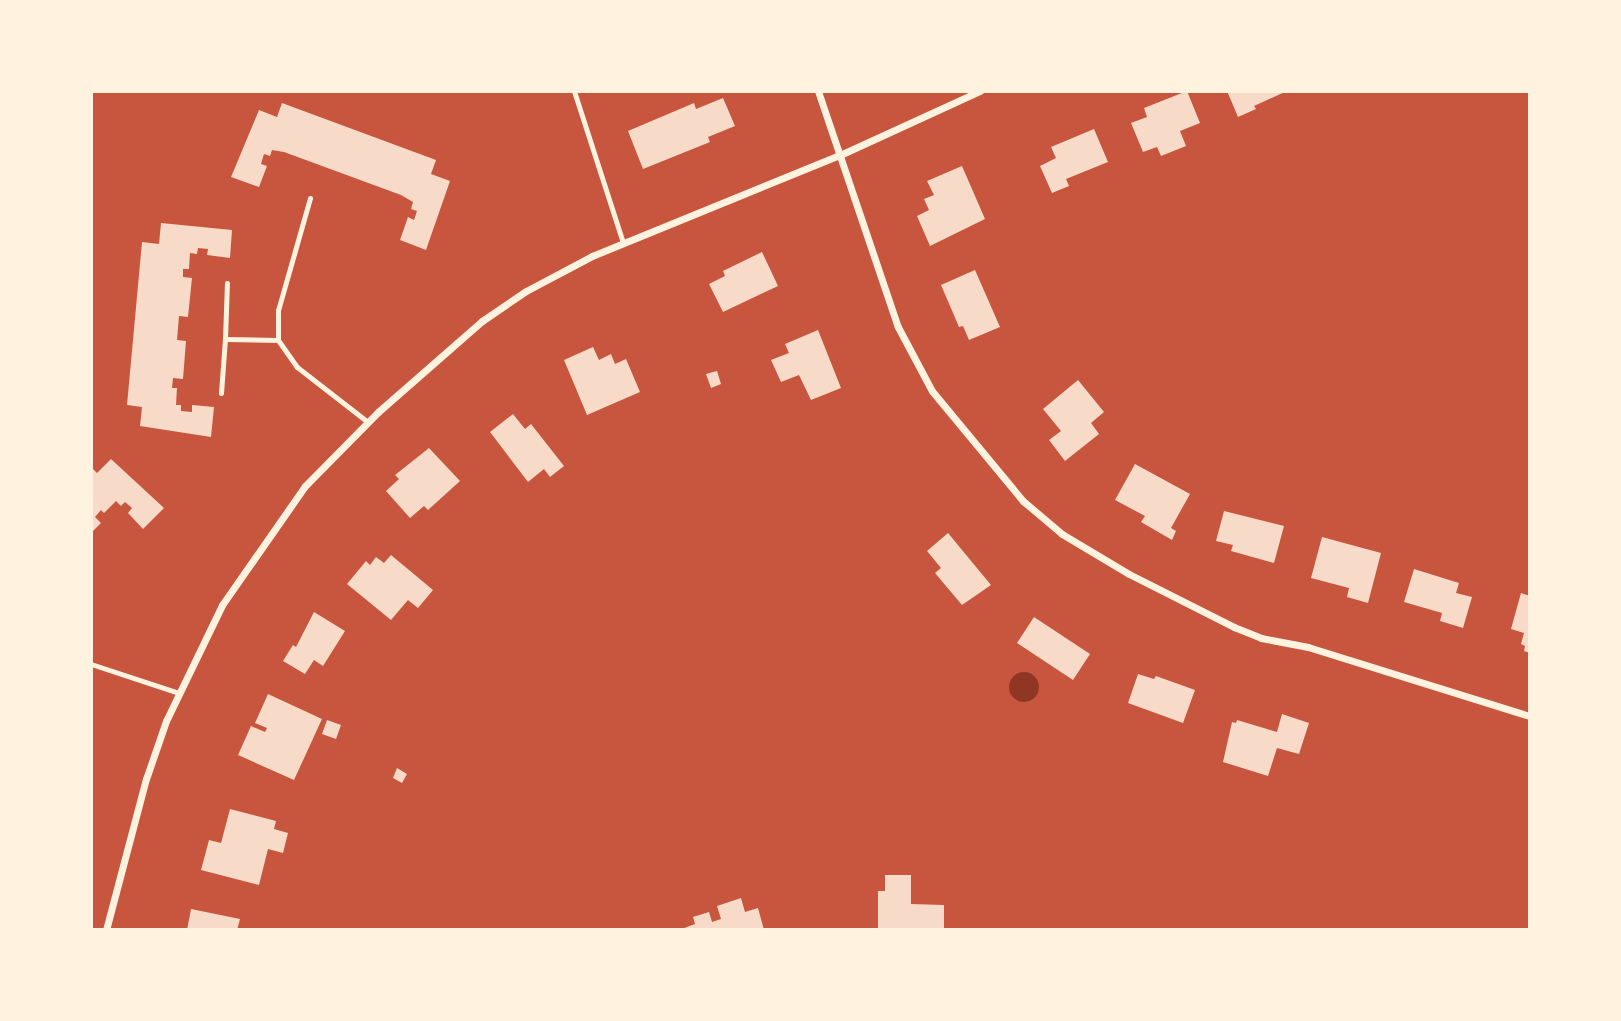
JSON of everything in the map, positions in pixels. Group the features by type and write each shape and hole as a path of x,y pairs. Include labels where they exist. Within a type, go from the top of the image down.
{"street":[{"path":"818,91 898,327 920,370 951,416 1023,501 1062,534 1129,574 1261,638 1308,648 1530,716"},
{"path":"106,930 146,779 179,692 222,605 305,486 368,422 482,321 526,291 623,243 840,155 980,91"}],"lane":[{"path":"574,91 623,243"},
{"path":"310,198 278,310 278,340 297,367 368,422"},
{"path":"221,393 227,283"},
{"path":"225,340 278,340"},
{"path":"91,664 179,692"}],"shaded area":[{"path":"1024,672 1035,676 1039,687 1035,698 1024,702 1013,698 1009,687 1013,676"}],"building":[{"path":"1187,91 1200,123 1180,131 1186,146 1161,156 1157,147 1143,152 1131,123 1147,117 1144,108"},
{"path":"1227,91 1287,91 1254,106 1256,109 1238,117"},
{"path":"723,98 735,126 708,137 710,142 643,169 628,131 694,103 696,109"},
{"path":"282,103 436,160 431,174 450,181 426,250 400,240 408,217 414,220 417,211 411,209 413,202 401,195 272,150 270,156 264,154 261,164 267,166 259,187 231,177 259,110 277,117"},
{"path":"1094,129 1108,162 1066,179 1069,186 1052,193 1040,166 1056,158 1051,147"},
{"path":"962,166 985,219 930,246 917,216 929,210 924,199 934,195 927,181"},
{"path":"161,223 232,230 230,258 207,255 208,249 198,248 197,254 190,253 189,269 183,269 183,277 192,278 188,317 179,316 177,340 186,341 183,379 173,378 172,388 177,388 176,405 181,405 181,411 192,412 192,405 214,407 211,437 140,426 142,407 127,405 142,242 159,244"},
{"path":"762,252 778,286 723,312 709,284 725,276 723,271"},
{"path":"975,270 1000,327 969,340 963,326 959,327 941,285"},
{"path":"818,330 841,388 811,400 799,375 781,382 771,360 789,353 785,344"},
{"path":"593,347 599,360 611,354 615,364 626,359 640,392 587,415 564,360"},
{"path":"717,371 721,384 711,388 706,374"},
{"path":"1078,380 1104,412 1091,423 1099,434 1065,461 1049,440 1061,431 1043,409"},
{"path":"513,414 525,429 531,424 564,466 550,477 544,469 528,482 490,432"},
{"path":"429,448 460,481 428,510 424,506 410,518 386,491 399,479 395,475"},
{"path":"111,459 164,508 143,529 128,513 132,508 125,502 121,506 116,501 104,513 101,510 95,517 101,523 91,533 91,467 97,473"},
{"path":"1135,464 1190,494 1171,528 1176,531 1172,540 1141,522 1145,516 1115,500"},
{"path":"1224,511 1284,526 1274,563 1231,551 1233,545 1216,541"},
{"path":"948,533 991,585 962,605 935,573 941,568 927,551"},
{"path":"1322,537 1381,553 1368,603 1347,597 1349,588 1311,578"},
{"path":"391,555 433,590 418,608 408,600 391,620 347,584 366,561 370,565 376,557 384,563"},
{"path":"1414,569 1459,583 1456,593 1472,597 1463,628 1440,621 1442,613 1404,602"},
{"path":"1521,593 1530,596 1530,653 1524,651 1525,646 1521,644 1524,633 1511,629"},
{"path":"314,612 345,631 323,666 314,660 305,674 283,661 293,645 296,647"},
{"path":"1034,617 1090,654 1073,680 1017,643"},
{"path":"1138,674 1154,679 1156,676 1195,690 1183,723 1128,703"},
{"path":"268,694 322,719 294,780 238,755 251,726 265,732 267,728 255,723"},
{"path":"1282,714 1309,723 1299,754 1277,748 1268,776 1223,762 1232,722 1236,723 1237,720 1277,732"},
{"path":"327,720 341,725 336,739 322,734"},
{"path":"397,768 407,774 402,783 393,778"},
{"path":"230,809 276,821 274,829 288,833 283,853 268,849 259,885 201,870 209,840 221,843"},
{"path":"885,875 911,875 911,904 944,905 944,930 878,930 878,891 885,891"},
{"path":"741,898 745,912 758,908 764,930 679,930 695,924 693,917 709,912 712,922 721,919 717,906"},
{"path":"191,909 240,919 237,930 187,930"}]}
